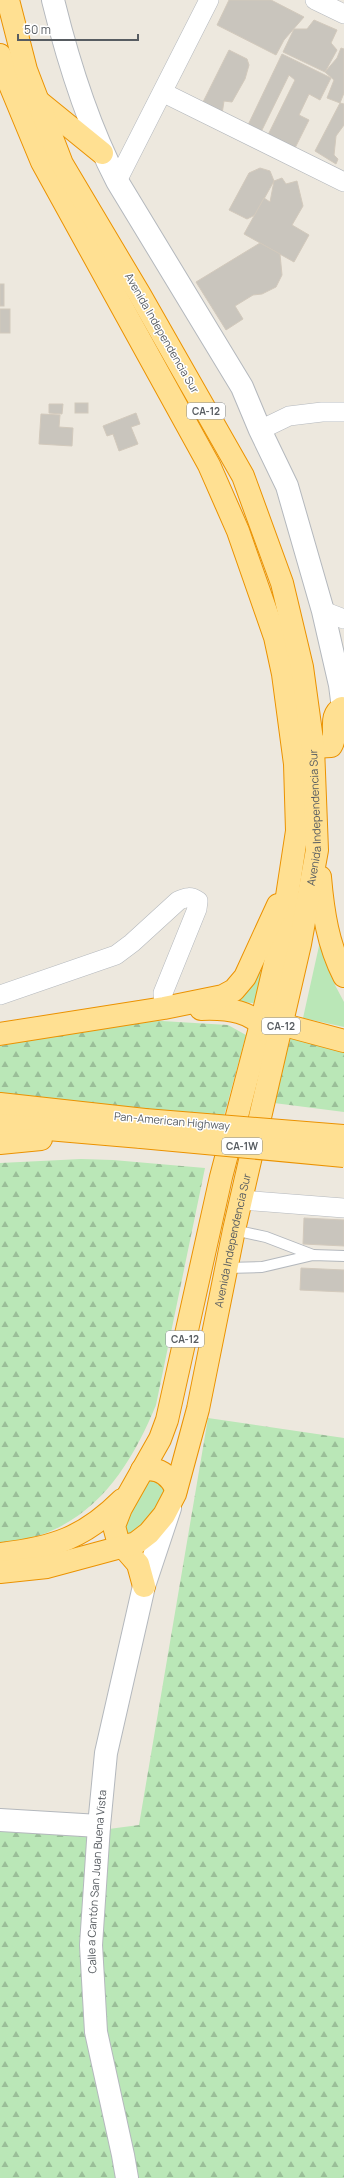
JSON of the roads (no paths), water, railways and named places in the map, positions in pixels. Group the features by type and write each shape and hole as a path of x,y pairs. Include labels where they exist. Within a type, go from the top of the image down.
{"highway":[{"name":"Avenida Independencia Sur","path":"8,0 26,70 62,164 140,295 243,476 282,583 292,619 302,667 313,747 317,850 300,944 268,1036 242,1200 234,1230 198,1409 176,1492"},
{"name":"Avenida Independencia Sur","path":"0,55 4,79 42,162 209,465 238,531 275,637 283,674 295,764 297,832 289,880"},
{"path":"38,100 102,153"},
{"path":"313,747 331,746 334,741 334,717 336,712 343,712"},
{"path":"317,850 324,914 335,957 344,976"},
{"path":"0,1034 164,1008 223,996 241,984 254,961 289,880"},
{"name":"CA-12","path":"0,1554 39,1549 75,1536 92,1526 128,1493 160,1438 167,1420 221,1177 268,1036 289,880"},
{"path":"122,1014 221,1008 239,1012 268,1036 288,1026 344,1041"},
{"name":"Pan-American Highway","path":"0,1104 143,1128 344,1156"},
{"name":"Pan-American Highway","path":"0,1125 96,1134 143,1128 344,1136"},
{"path":"0,1143 96,1134"},
{"path":"142,1470 150,1469 160,1471 168,1476 176,1492"},
{"name":"CA-12","path":"0,1572 47,1567 97,1555 136,1543 149,1533 164,1515 176,1492"},
{"path":"128,1493 114,1526 118,1541 138,1564 144,1586"},
{"path":"97,1555 126,1559 138,1564"}],"street":[{"path":"53,0 62,35 102,153 117,181 242,387 260,430 287,486 323,611 340,685 343,712"},
{"path":"117,181 164,93 209,0"},
{"path":"315,0 344,14"},
{"path":"164,93 344,182"},
{"path":"260,430 289,416 322,412 344,412"},
{"path":"323,611 344,619"},
{"path":"0,995 116,955 132,943 178,901 185,898 193,898 198,901 197,909 163,993 164,1008"},
{"path":"242,1200 344,1208"},
{"name":"Avenida Independencia Sur","path":"144,1586 176,1492"},
{"name":"Calle a Cantón San Juan Buena Vista","path":"127,2178 96,2032 90,1945 106,1753 144,1586"},
{"path":"0,1820 99,1826"}],"lane":[{"path":"234,1230 266,1238 313,1255"},
{"path":"227,1268 262,1267 313,1255 344,1256"}]}
